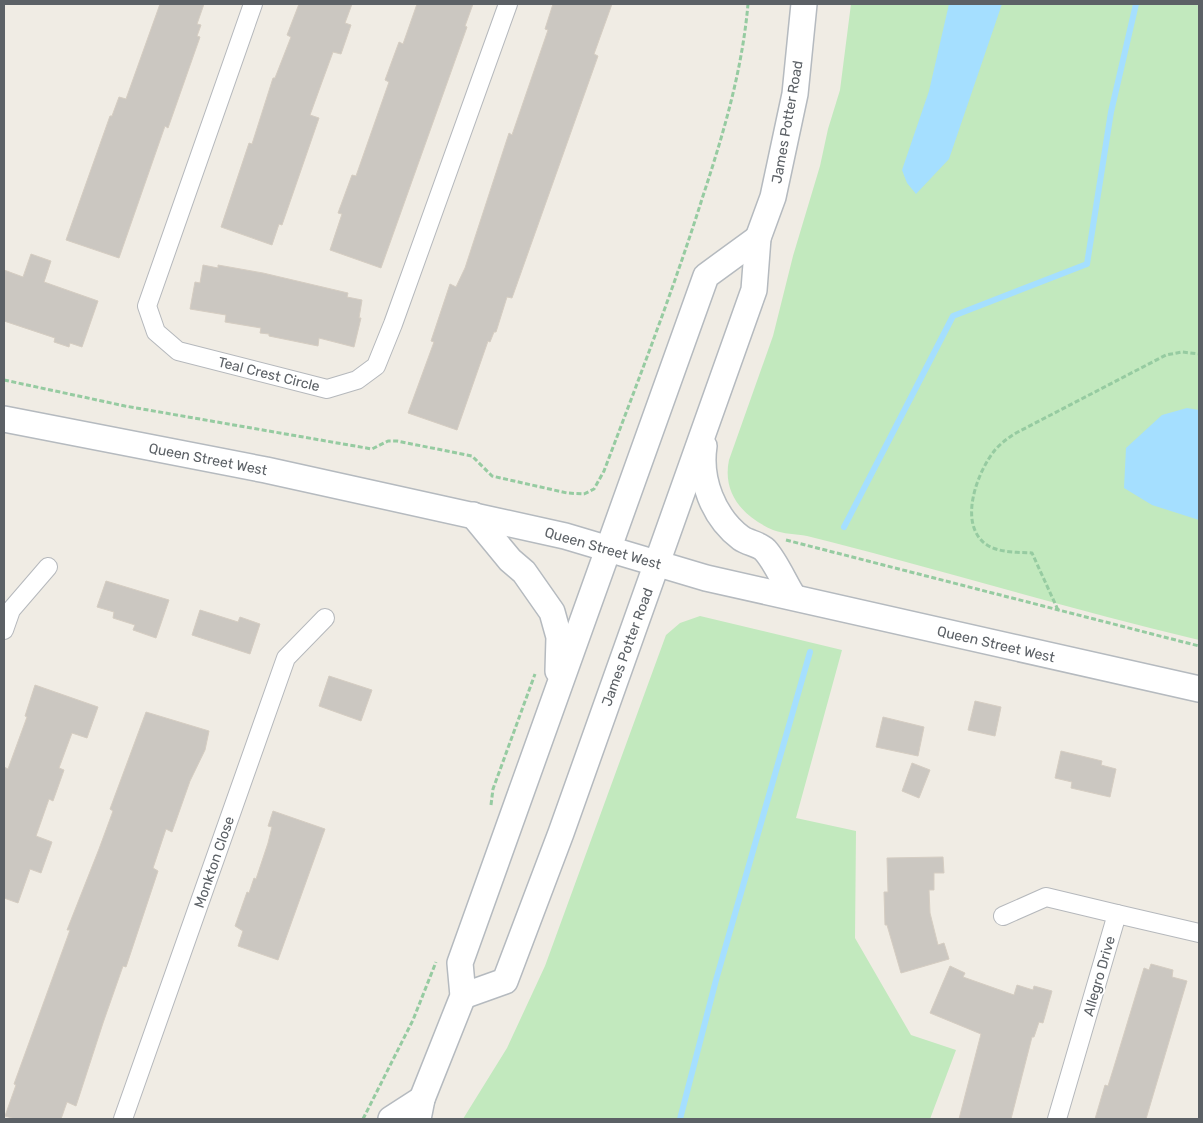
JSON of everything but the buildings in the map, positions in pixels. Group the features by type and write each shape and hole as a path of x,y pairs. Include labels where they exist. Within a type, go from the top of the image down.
{"main road":[{"name":"James Potter Road","path":"463,996 505,980 558,842 754,290 758,238 773,197 795,94 804,4"},
{"path":"391,1119 420,1109 463,996 460,963 706,276 758,238"},
{"path":"709,416 702,469 706,487 715,506 733,531 742,539 764,550 793,596"},
{"name":"Queen Street West","path":"4,419 266,470 473,515 565,536 706,578 793,596 1199,689"},
{"path":"473,515 510,560 524,572 552,612 559,637 559,664 552,709"}],"street":[{"name":"Teal Crest Circle","path":"253,4 147,306 156,332 178,351 327,388 357,380 376,366 394,324 508,4"},
{"path":"4,630 11,610 48,567"},
{"name":"Monkton Close","path":"123,1119 286,658 325,618"},
{"path":"1003,916 1046,897 1199,933"},
{"name":"Allegro Drive","path":"1057,1119 1117,914"}],"path":[{"path":"4,380 125,406 372,449 388,441 397,441 472,456 492,476 567,494 584,494 594,489 604,472 686,251 729,116 745,43 748,4"},
{"path":"1058,611 1032,553 992,548 983,542 974,529 973,503 979,480 989,458 1001,444 1016,433 1166,355 1182,352 1199,354"},
{"path":"780,539 941,578 1058,611 1199,646"},
{"path":"489,815 493,789 538,667"},
{"path":"362,1119 413,1020 438,957"}],"green space":[{"path":"851,4 1199,4 1199,640 840,544 773,530 762,525 744,511 732,493 728,472 729,460 773,336 793,256 820,166 828,129 840,90"},
{"path":"700,616 842,650 796,818 856,831 855,938 911,1035 956,1050 930,1119 463,1119 507,1048 545,966 666,635 680,623"}],"water":[{"path":"949,4 1002,4 949,159 916,194 907,183 902,170 929,91"},
{"path":"1187,408 1199,410 1199,520 1152,505 1124,488 1126,448 1162,415"}],"waterway":[{"path":"844,527 953,316 1087,264 1111,112 1136,4"},
{"path":"680,1119 716,980 810,652"}]}
